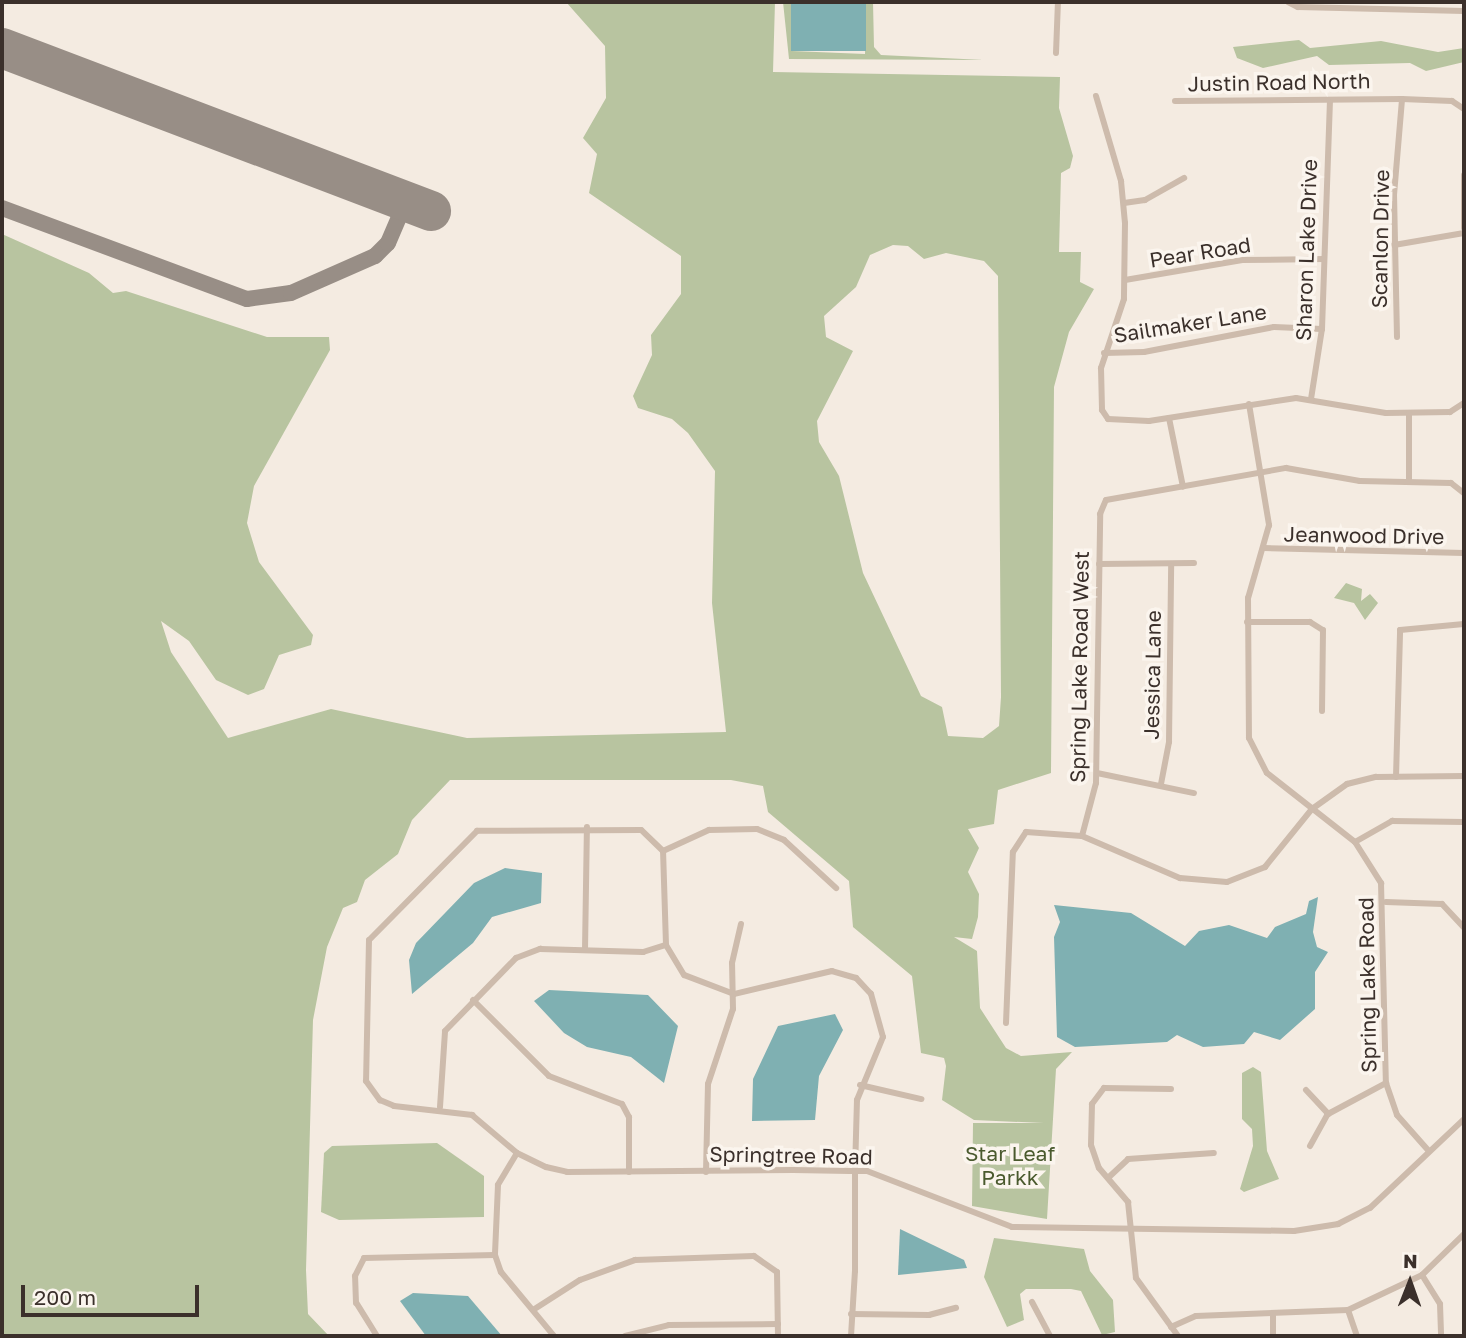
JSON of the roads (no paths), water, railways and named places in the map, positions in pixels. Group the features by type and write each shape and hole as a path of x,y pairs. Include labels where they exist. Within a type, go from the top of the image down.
{"street":[{"path":"1056,53 1058,2"},
{"path":"1288,2 1431,6 1464,10"},
{"path":"1096,96 1124,203 1125,280 1104,353 1101,400 1108,419 1121,424 1249,404 1311,400 1409,413 1450,412 1464,404"},
{"name":"Justin Road North","path":"1175,102 1402,99 1452,101 1464,109"},
{"name":"Scanlon Drive","path":"1397,337 1394,245 1402,99"},
{"name":"Sharon Lake Drive","path":"1311,400 1322,329 1329,102"},
{"path":"1394,245 1464,231 1464,175"},
{"path":"1124,203 1145,200 1184,178"},
{"name":"Pear Road","path":"1125,280 1242,260 1324,259"},
{"name":"Sailmaker Lane","path":"1104,353 1144,352 1274,327 1322,329"},
{"name":"Spring Lake Road","path":"1249,404 1268,506 1264,548 1250,591 1247,622 1249,738 1267,773 1355,842 1369,857 1386,902 1386,1083 1397,1115 1428,1150"},
{"path":"1409,413 1409,482"},
{"path":"1169,418 1183,487 1297,468 1409,482 1451,483 1463,491"},
{"name":"Spring Lake Road West","path":"1082,836 1097,773 1100,514 1107,500 1183,487"},
{"name":"Jeanwood Drive","path":"1264,548 1464,553"},
{"path":"1099,564 1171,566 1194,563"},
{"name":"Jessica Lane","path":"1161,784 1168,750 1171,566"},
{"path":"1247,622 1310,622 1323,630 1322,711"},
{"path":"1396,776 1402,628 1464,624"},
{"path":"1097,773 1161,784 1194,793"},
{"path":"1006,1023 1013,852 1020,836 1033,831 1082,836 1180,878 1227,882 1265,867 1312,808 1347,784 1396,776 1464,776"},
{"path":"1355,842 1392,821 1464,822"},
{"path":"585,950 587,827 641,830 663,851 666,944 684,975 734,994 832,971 856,978 871,994 883,1037 860,1085 851,1336"},
{"name":"Springtree Road","path":"587,827 477,831 373,934 365,1072 380,1100 394,1107 440,1107 472,1115 517,1153 567,1172 855,1171 903,1180 994,1223 1129,1231 1294,1231 1338,1224 1381,1199 1428,1150 1464,1119"},
{"path":"663,851 709,830 757,829 784,840 836,888"},
{"path":"1386,902 1442,904 1464,928"},
{"path":"706,1172 708,1084 734,994 741,924"},
{"path":"440,1107 445,1031 473,1000 528,951 643,952 666,944"},
{"path":"473,1000 549,1076 622,1104 629,1117 629,1172"},
{"path":"1310,1146 1328,1114 1386,1083"},
{"path":"860,1085 921,1099"},
{"path":"1171,1089 1113,1087 1096,1095 1092,1152 1128,1202 1136,1278 1178,1336"},
{"path":"1306,1090 1328,1114"},
{"path":"517,1153 498,1185 495,1255 554,1336"},
{"path":"1109,1177 1128,1159 1214,1153"},
{"path":"1171,1327 1196,1316 1273,1316 1348,1310 1422,1276 1464,1234"},
{"path":"377,1336 356,1303 355,1276 364,1258 495,1255"},
{"path":"533,1310 580,1280 635,1260 754,1256 770,1261 777,1272 778,1336"},
{"path":"1422,1276 1440,1304 1441,1336"},
{"path":"1032,1301 1050,1336"},
{"path":"851,1314 929,1315 956,1308"},
{"path":"1348,1310 1357,1336"},
{"path":"1273,1316 1273,1336"},
{"path":"625,1336 669,1325 778,1324"}],"water":[{"path":"791,2 866,2 866,51 791,51"},
{"path":"505,868 542,873 541,903 492,917 473,943 412,994 409,960 416,943 474,883"},
{"path":"1318,897 1313,932 1317,947 1328,952 1315,972 1315,1009 1280,1040 1254,1032 1244,1044 1203,1047 1177,1035 1167,1042 1075,1047 1057,1037 1054,937 1060,922 1054,905 1131,913 1185,946 1199,931 1229,925 1267,938 1275,927 1306,914 1309,901"},
{"path":"549,990 648,995 678,1026 664,1083 631,1057 587,1047 564,1033 534,1001"},
{"path":"835,1014 843,1030 819,1076 815,1120 752,1121 753,1079 778,1026"},
{"path":"900,1229 964,1260 967,1268 898,1275"},
{"path":"413,1293 468,1296 502,1336 426,1336 400,1301"}],"park label":[{"name":"Star Leaf Parkk","path":"1010,1165"}]}
